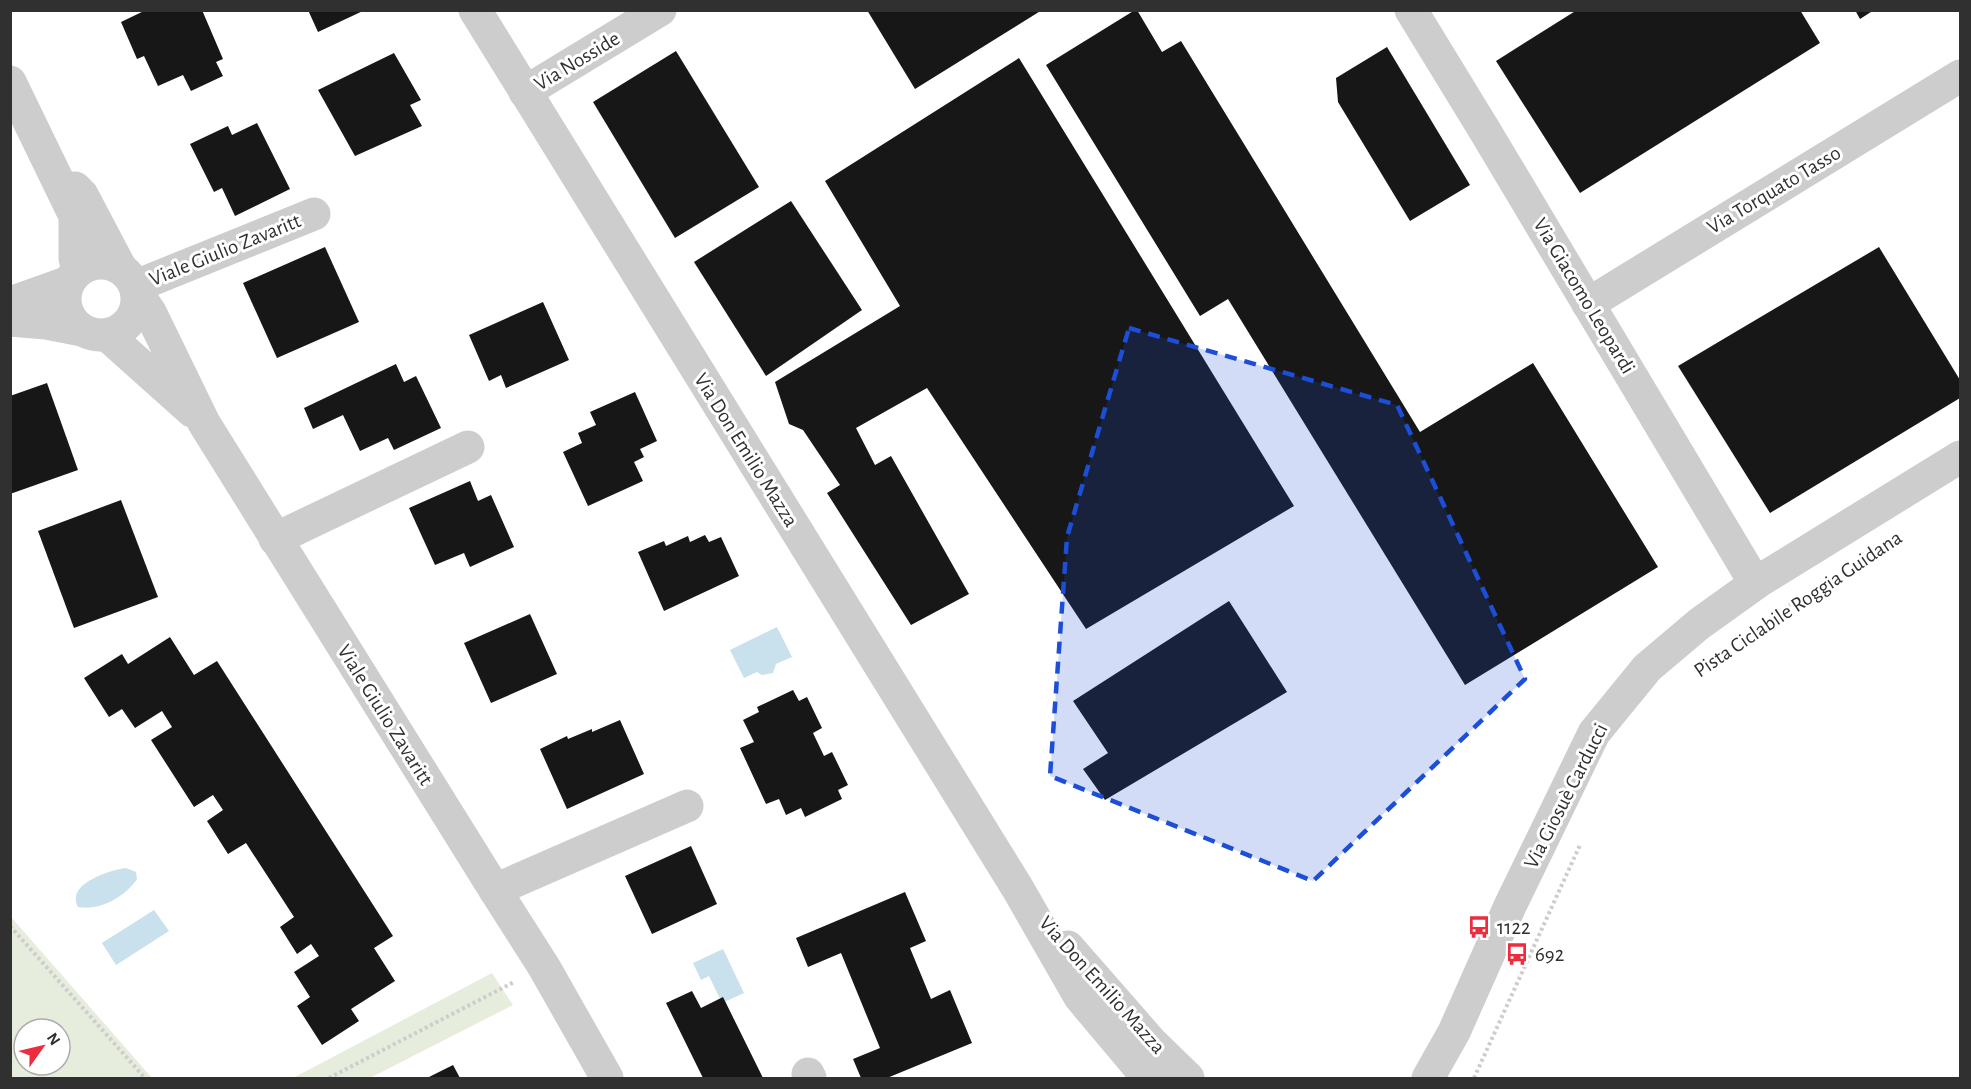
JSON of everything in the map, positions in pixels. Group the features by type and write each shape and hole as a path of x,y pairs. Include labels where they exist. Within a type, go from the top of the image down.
{"street":[{"name":"Via Don Emilio Mazza","path":"475,10 1018,889 1080,997 1148,1078"},
{"name":"Via Nosside","path":"525,92 660,10"},
{"name":"Via Giacomo Leopardi","path":"1410,10 1755,583"},
{"name":"Via Torquato Tasso","path":"1588,304 1960,76"},
{"name":"Viale Giulio Zavaritt","path":"10,82 75,216 73,276 65,298 67,311 73,322 95,332 204,423"},
{"name":"Viale Giulio Zavaritt","path":"48,158 82,195 131,283 150,312 204,423 544,967 606,1078"},
{"name":"Viale Giulio Zavaritt","path":"131,283 314,214"},
{"name":"Viale Giulio Zavaritt","path":"10,303 73,276 95,262 107,263 131,283 137,306 126,325 117,331 95,332"},
{"path":"10,320 46,323 95,332"},
{"path":"275,539 468,447"},
{"name":"Via Giosuè Carducci","path":"1428,1078 1454,1032 1510,906 1594,733 1647,668 1699,624 1755,583 1960,458"},
{"path":"495,890 687,806"},
{"name":"Via Don Emilio Mazza","path":"1018,889 1151,1042 1188,1078"}],"path":[{"name":"Pista Ciclabile Roggia Guidana","path":"1757,627 1806,594"},
{"path":"1474,1078 1582,839"},
{"path":"10,926 145,1078"},
{"path":"328,1078 544,967"}],"highlighted area":[{"path":"1129,328 1397,405 1525,679 1313,881 1050,776 1067,537"}],"green space":[{"path":"10,917 11,917 152,1078 11,1078"},
{"path":"492,973 513,1005 370,1078 293,1078"}],"water":[{"path":"777,627 792,657 776,664 773,673 762,675 757,672 744,678 730,650"},
{"path":"126,868 136,872 137,879 126,892 103,905 78,907 76,898 82,886 105,873"},
{"path":"154,910 169,931 116,965 102,943"},
{"path":"723,949 744,993 722,1003 709,976 701,980 693,963"}],"building":[{"path":"146,10 202,10 223,59 216,62 223,76 191,91 183,75 158,86 144,56 137,59 121,22"},
{"path":"308,10 365,10 318,32"},
{"path":"867,10 1042,10 915,89"},
{"path":"1135,10 1162,52 1181,41 1420,432 1533,363 1658,567 1465,685 1228,299 1200,316 1046,65"},
{"path":"1577,10 1800,10 1820,43 1580,193 1496,61"},
{"path":"1855,10 1874,10 1860,19"},
{"path":"1387,47 1470,185 1410,221 1338,102 1336,78"},
{"path":"676,51 759,187 675,238 593,102"},
{"path":"394,53 421,100 410,105 422,126 355,156 318,90"},
{"path":"1019,58 1294,506 1086,629 927,388 856,428 875,465 891,456 969,594 911,625 827,493 840,485 803,430 789,424 775,382 900,306 825,181"},
{"path":"257,123 290,189 235,216 222,188 214,192 190,144 228,126 232,135"},
{"path":"791,201 862,310 766,376 694,262"},
{"path":"325,247 359,322 277,358 243,283"},
{"path":"1879,247 1960,380 1960,398 1770,513 1678,366"},
{"path":"543,302 569,360 506,388 501,375 489,381 469,335"},
{"path":"396,364 404,382 416,376 441,428 394,450 388,438 360,451 343,415 313,429 304,408"},
{"path":"47,383 78,470 10,494 10,396"},
{"path":"635,392 657,441 640,449 644,457 634,462 643,481 588,506 563,452 582,443 578,433 596,425 590,412"},
{"path":"470,481 478,501 491,495 514,547 470,567 464,553 435,565 409,508"},
{"path":"121,500 158,597 74,628 38,531"},
{"path":"705,535 709,542 721,537 739,576 664,611 638,552 664,541 666,546 688,536 690,542"},
{"path":"1229,601 1287,692 1105,800 1083,769 1108,753 1073,701"},
{"path":"530,614 557,674 491,703 464,643"},
{"path":"170,637 194,675 217,661 393,936 374,948 395,981 351,1009 359,1021 322,1045 297,1006 310,997 294,972 319,956 311,944 297,954 280,927 294,917 246,843 228,854 207,821 223,810 213,795 194,807 151,740 172,727 162,711 135,728 122,709 109,717 84,678 122,654 128,664"},
{"path":"793,690 799,701 807,697 822,728 813,733 824,756 832,752 848,785 838,790 842,799 805,817 801,808 786,815 779,799 766,804 740,748 754,742 743,720 759,712 757,707"},
{"path":"620,720 644,774 567,809 540,749 567,736 568,739 592,729 592,732"},
{"path":"691,846 717,904 652,934 625,876"},
{"path":"905,892 926,941 910,948 931,999 950,990 972,1043 887,1078 861,1078 853,1059 880,1048 841,953 808,967 796,938"},
{"path":"692,991 701,1008 723,997 763,1078 703,1078 666,1003"},
{"path":"453,1065 460,1078 427,1078"}],"place":[{"name":"1122","path":"1479,927"},
{"name":"692","path":"1517,954"}]}
